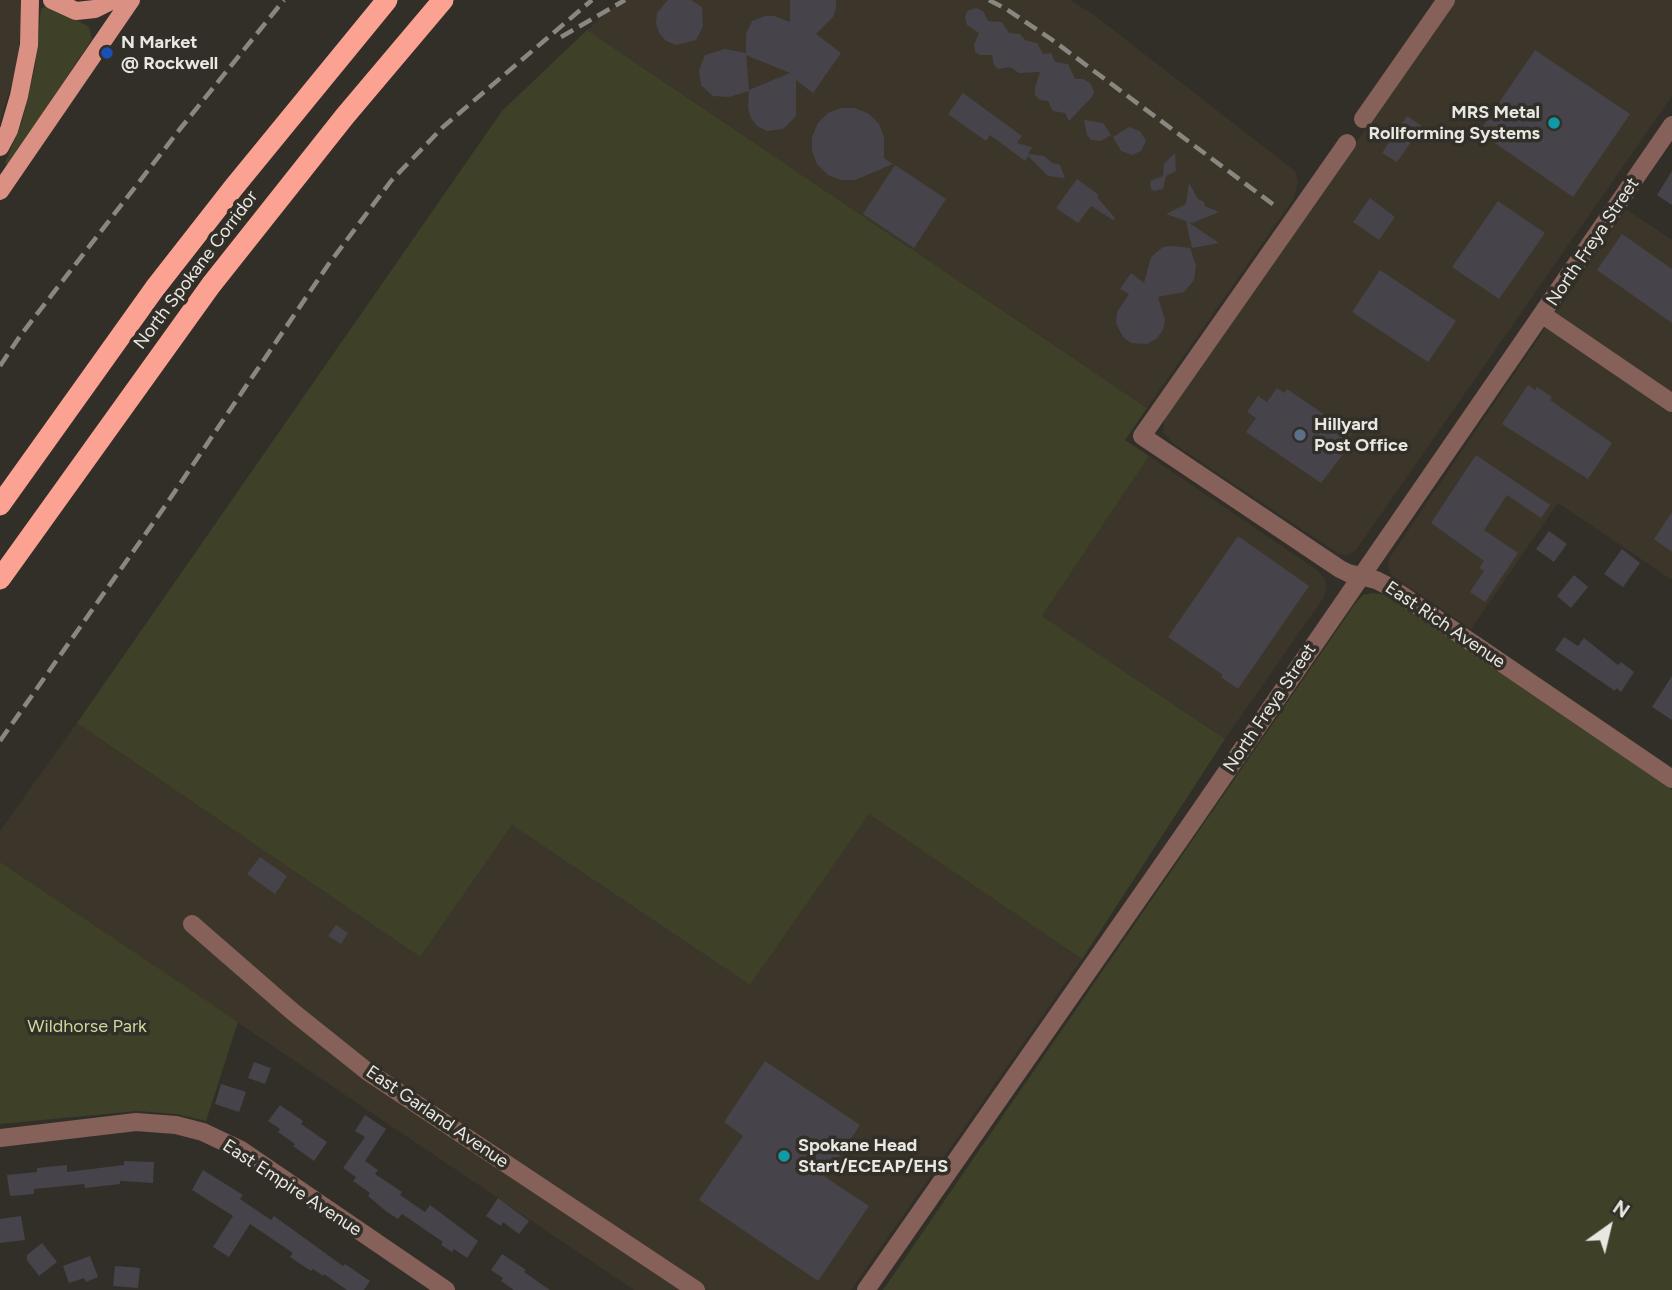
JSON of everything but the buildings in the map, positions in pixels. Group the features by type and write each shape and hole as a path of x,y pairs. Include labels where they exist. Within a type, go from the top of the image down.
{"highway":[{"path":"358,34 382,0"},
{"name":"North Spokane Corridor","path":"0,505 155,288 387,0"},
{"name":"North Spokane Corridor","path":"0,579 211,285 338,125 443,0"}],"main road":[{"path":"0,147 9,130 19,96 29,45 30,0"},
{"path":"52,0 76,11 95,9 113,0"},
{"path":"0,191 131,0"}],"street":[{"path":"1363,119 1446,0"},
{"name":"North Freya Street","path":"866,1290 1672,125"},
{"name":"East Rich Avenue","path":"1347,143 1142,436 1334,565 1348,573 1376,580 1390,587 1672,779"},
{"path":"1543,314 1672,403"},
{"name":"East Garland Avenue","path":"192,924 293,1013 368,1072 696,1290"},
{"name":"East Empire Avenue","path":"0,1138 136,1122 176,1125 203,1132 241,1150 446,1290"}],"shaded area":[{"path":"0,0 20,0 21,20 13,80 0,121"},
{"path":"622,0 1070,0 1094,15 1295,171 1298,182 1294,198 1147,408 587,30"},
{"path":"1455,0 1672,0 1672,96 1356,550 1347,555 1339,554 1174,444 1163,432 1164,419"},
{"path":"1626,209 1672,240 1672,580 1558,503 1471,629 1391,575 1388,566 1390,557"},
{"path":"1149,456 1317,570 1325,579 1324,597 1225,739 1042,616"},
{"path":"77,723 420,957 512,825 750,985 869,813 1082,959 851,1290 634,1290 0,862 0,831"}],"green space":[{"path":"49,4 89,27 92,39 8,166 5,163 22,122 35,66 41,9"},
{"path":"587,30 1147,408 1125,440 1149,456 1042,616 1225,739 1082,959 869,814 750,985 512,825 420,957 77,723 502,111"},
{"path":"1363,595 1385,595 1672,790 1672,1290 883,1290 1355,604"},
{"name":"Wildhorse Park","path":"0,862 238,1022 206,1121 177,1114 137,1111 0,1124"}],"railway":[{"path":"0,366 20,336 180,129 284,0"},
{"path":"0,741 163,509 328,265 391,181 443,127 592,0"},
{"path":"561,37 625,0"},
{"path":"989,0 1051,39 1278,208"}],"place":[{"name":"N Market @ Rockwell","path":"107,53"},
{"name":"MRS Metal Rollforming Systems","path":"1554,123"},
{"name":"Hillyard Post Office","path":"1300,435"},
{"name":"Spokane Head Start/ECEAP/EHS","path":"784,1156"}]}
